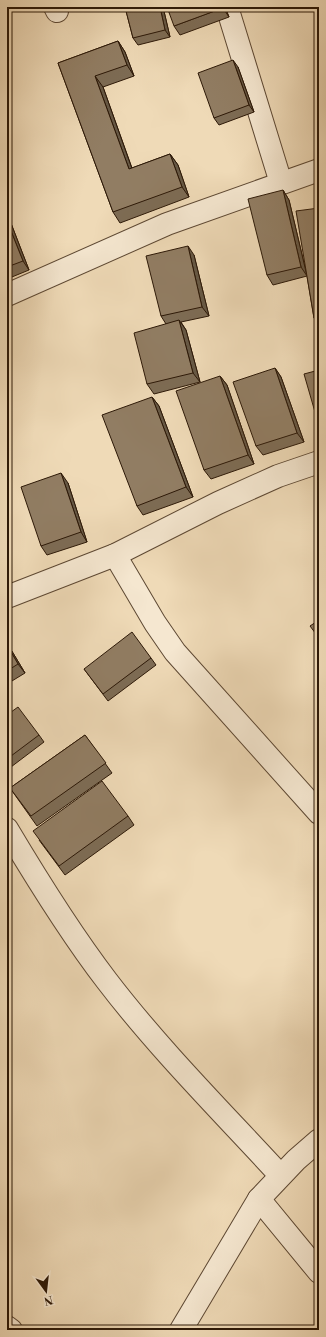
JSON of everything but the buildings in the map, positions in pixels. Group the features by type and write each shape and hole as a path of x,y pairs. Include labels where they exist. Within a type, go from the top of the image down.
{"street":[{"path":"227,7 281,183"},
{"path":"7,295 167,224 319,170"},
{"path":"7,597 115,555 218,503 271,479 319,462"},
{"path":"115,555 155,623 176,652 319,813"},
{"path":"7,830 48,897 106,980 143,1026 280,1176"},
{"path":"180,1330 259,1199 296,1160 319,1140"},
{"path":"259,1199 319,1272"},
{"path":"7,1327 11,1330"}]}
